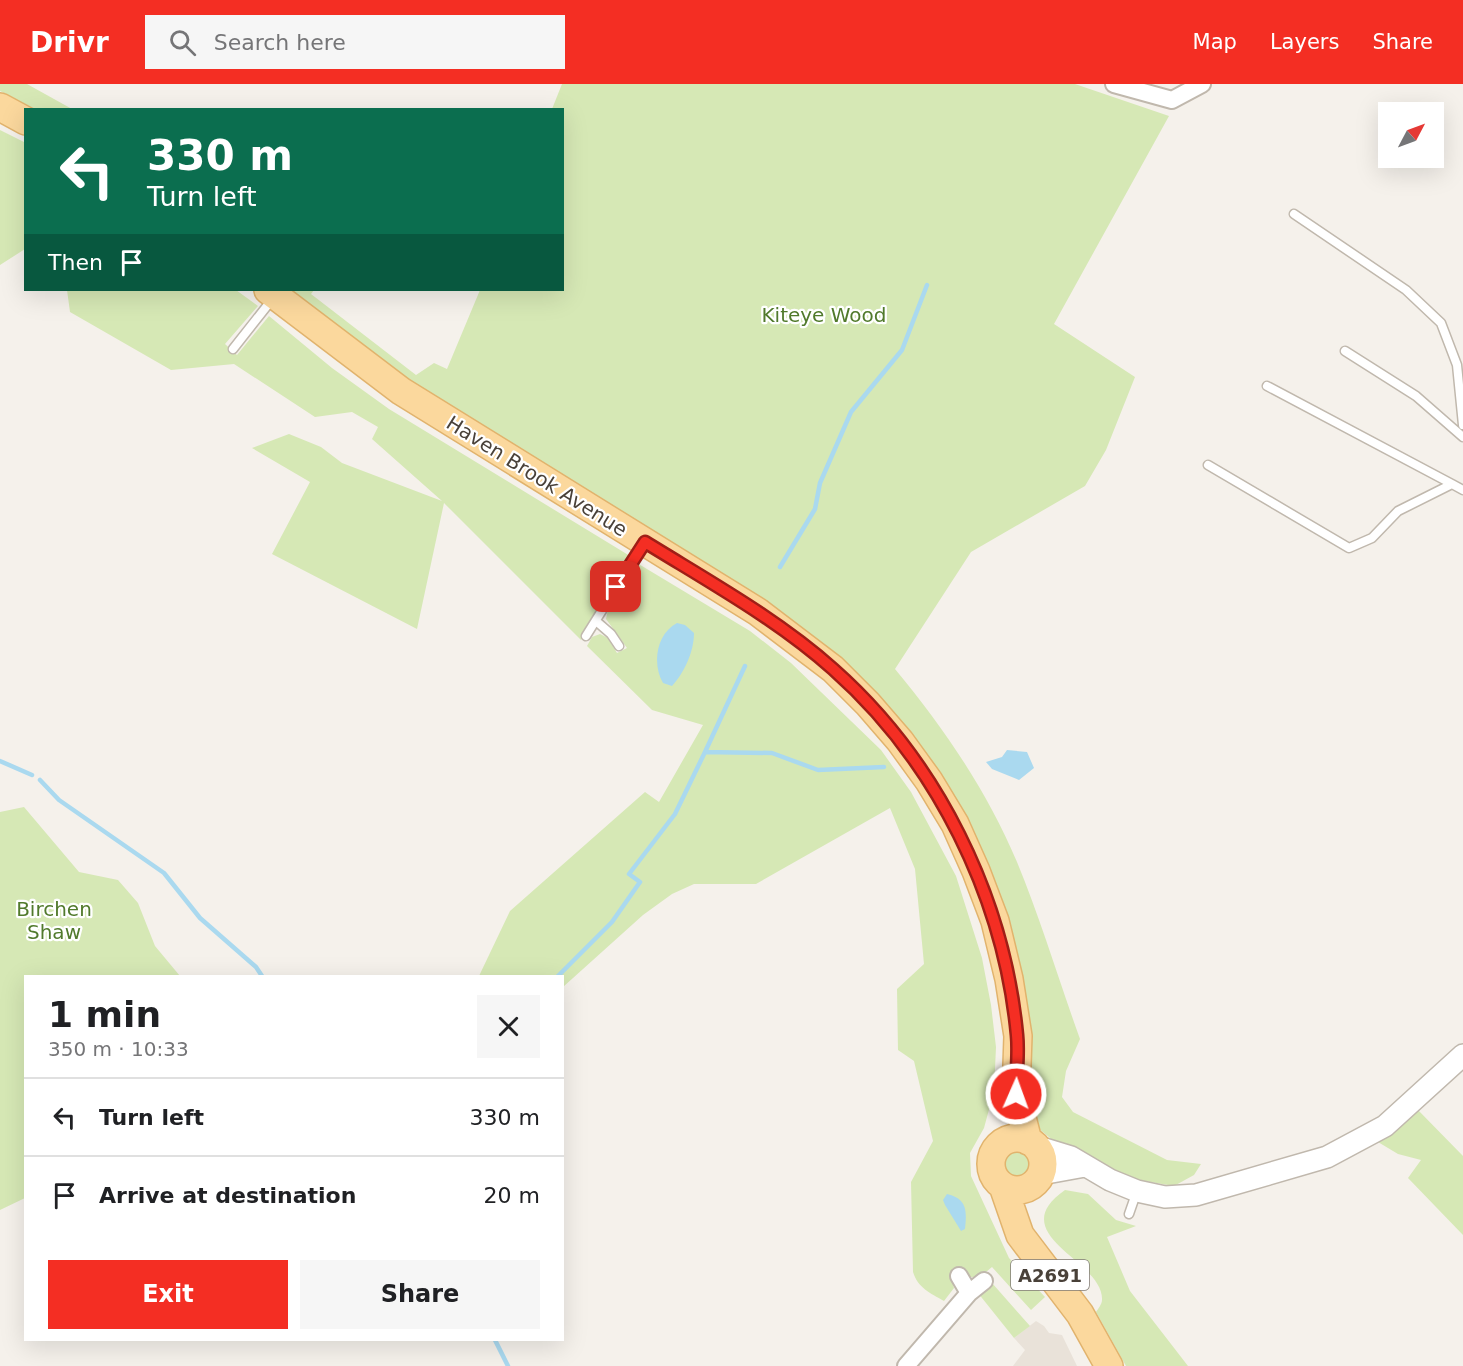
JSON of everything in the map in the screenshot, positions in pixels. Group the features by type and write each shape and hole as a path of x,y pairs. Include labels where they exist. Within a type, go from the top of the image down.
{"main road":[{"path":"0,108 24,120"},
{"name":"Haven Brook Avenue","path":"274,291 401,391 758,612 833,669 900,741 955,824 976,871 994,921 1009,979 1018,1036 1016,1094 997,1148"},
{"name":"Haven Brook Avenue","path":"1016,1094 1032,1144"},
{"path":"1014,1139 1032,1144 1042,1159 1036,1180 1017,1190 1003,1186 992,1168 997,1148 1014,1139"},
{"name":"A2691","path":"1020,1236 1036,1180"},
{"name":"A2691","path":"1003,1186 1020,1236 1080,1314 1109,1366"}],"street":[{"path":"1114,84 1172,99 1202,84"},
{"path":"1032,1144 1071,1157 1110,1180 1137,1191 1165,1197 1196,1195 1327,1157 1385,1126 1463,1055"},
{"path":"1036,1180 1085,1166"},
{"path":"959,1276 969,1293"},
{"path":"906,1366 969,1293 984,1281"}],"lane":[{"path":"1294,214 1406,290 1441,323 1456,365 1463,425"},
{"path":"233,349 274,291"},
{"path":"1345,351 1416,396 1463,437"},
{"path":"1267,386 1463,490"},
{"path":"1208,465 1349,548 1372,538 1398,511 1452,484"},
{"path":"586,636 645,542"},
{"path":"596,621 619,646"},
{"path":"1129,1214 1137,1191"}],"shaded area":[{"path":"1036,1321 1049,1333 1062,1335 1077,1366 1013,1366 1025,1350 1014,1338"}],"green space":[{"path":"0,84 27,84 70,108 33,108 0,91"},
{"name":"Kiteye Wood","path":"562,84 1075,84 1169,116 1054,324 1135,377 1106,450 1085,486 971,552 895,669 931,714 978,785 1005,836 1026,884 1080,1039 1066,1071 1062,1097 1073,1112 1167,1160 1201,1164 1194,1175 1174,1186 1139,1180 1115,1171 1090,1155 1055,1142 1038,1128 1031,1097 1031,1048 938,774 650,531 410,380 360,345 292,291 313,291 311,294 416,375 434,363 447,369 480,291 564,291 564,108 552,108"},
{"path":"0,130 24,142 24,250 0,265"},
{"path":"67,291 237,291 258,306 225,344 237,355 269,316 332,368 389,409 630,556 581,640 444,503 417,629 272,554 310,482 252,448 289,434 321,447 342,463 442,501 372,439 378,427 352,412 315,417 234,364 171,370 70,312"},
{"path":"637,563 750,631 791,663 881,750 911,792 956,876 982,958 996,1047 994,1091 984,1128 970,1153 971,1176 1009,1258 1045,1297 1031,1310 992,1267 980,1277 970,1277 964,1268 950,1274 954,1288 944,1301 921,1286 913,1272 911,1182 933,1141 914,1061 898,1050 897,989 924,964 915,869 890,808 756,884 694,884 672,894 643,915 564,986 564,975 479,975 510,911 645,792 659,802 703,725 652,710 587,646 592,637 600,634 608,638 617,653 627,648 606,619 608,610"},
{"name":"Birchen Shaw","path":"24,807 79,872 118,880 138,903 155,946 179,975 24,975 24,1198 0,1210 0,812"},
{"path":"1418,1110 1463,1156 1463,1235 1408,1178 1421,1160 1398,1154 1378,1142"},
{"path":"1017,1145 1030,1151 1036,1164 1030,1177 1017,1183 1004,1177 998,1164 1004,1151"},
{"path":"1065,1190 1088,1194 1116,1220 1136,1226 1107,1237 1130,1291 1188,1366 1126,1366 1096,1312 1102,1300 1098,1286 1088,1272 1049,1234 1044,1221 1048,1206"},
{"path":"992,1283 1030,1326 1014,1338 978,1293"}],"water":[{"path":"677,623 685,625 694,633 694,640 688,662 672,686 663,683 657,659 664,634"},
{"path":"1007,750 1027,752 1034,768 1019,780 992,769 986,762 1002,757"},
{"path":"947,1194 959,1199 964,1206 965,1229 961,1231 943,1200"}],"waterway":[{"path":"780,567 815,509 820,483 851,412 902,350 927,285"},
{"path":"705,752 745,666"},
{"path":"559,975 612,922 640,882 629,874 675,814 705,752 772,753 818,770 884,767"},
{"path":"0,761 32,775"},
{"path":"40,780 59,800 164,873 200,918 256,967 261,975"},
{"path":"496,1341 508,1366"}],"route":[{"path":"616,587 645,542 758,612 833,669 900,741 955,824 976,871 994,921 1009,979 1018,1036 1016,1094"}]}
